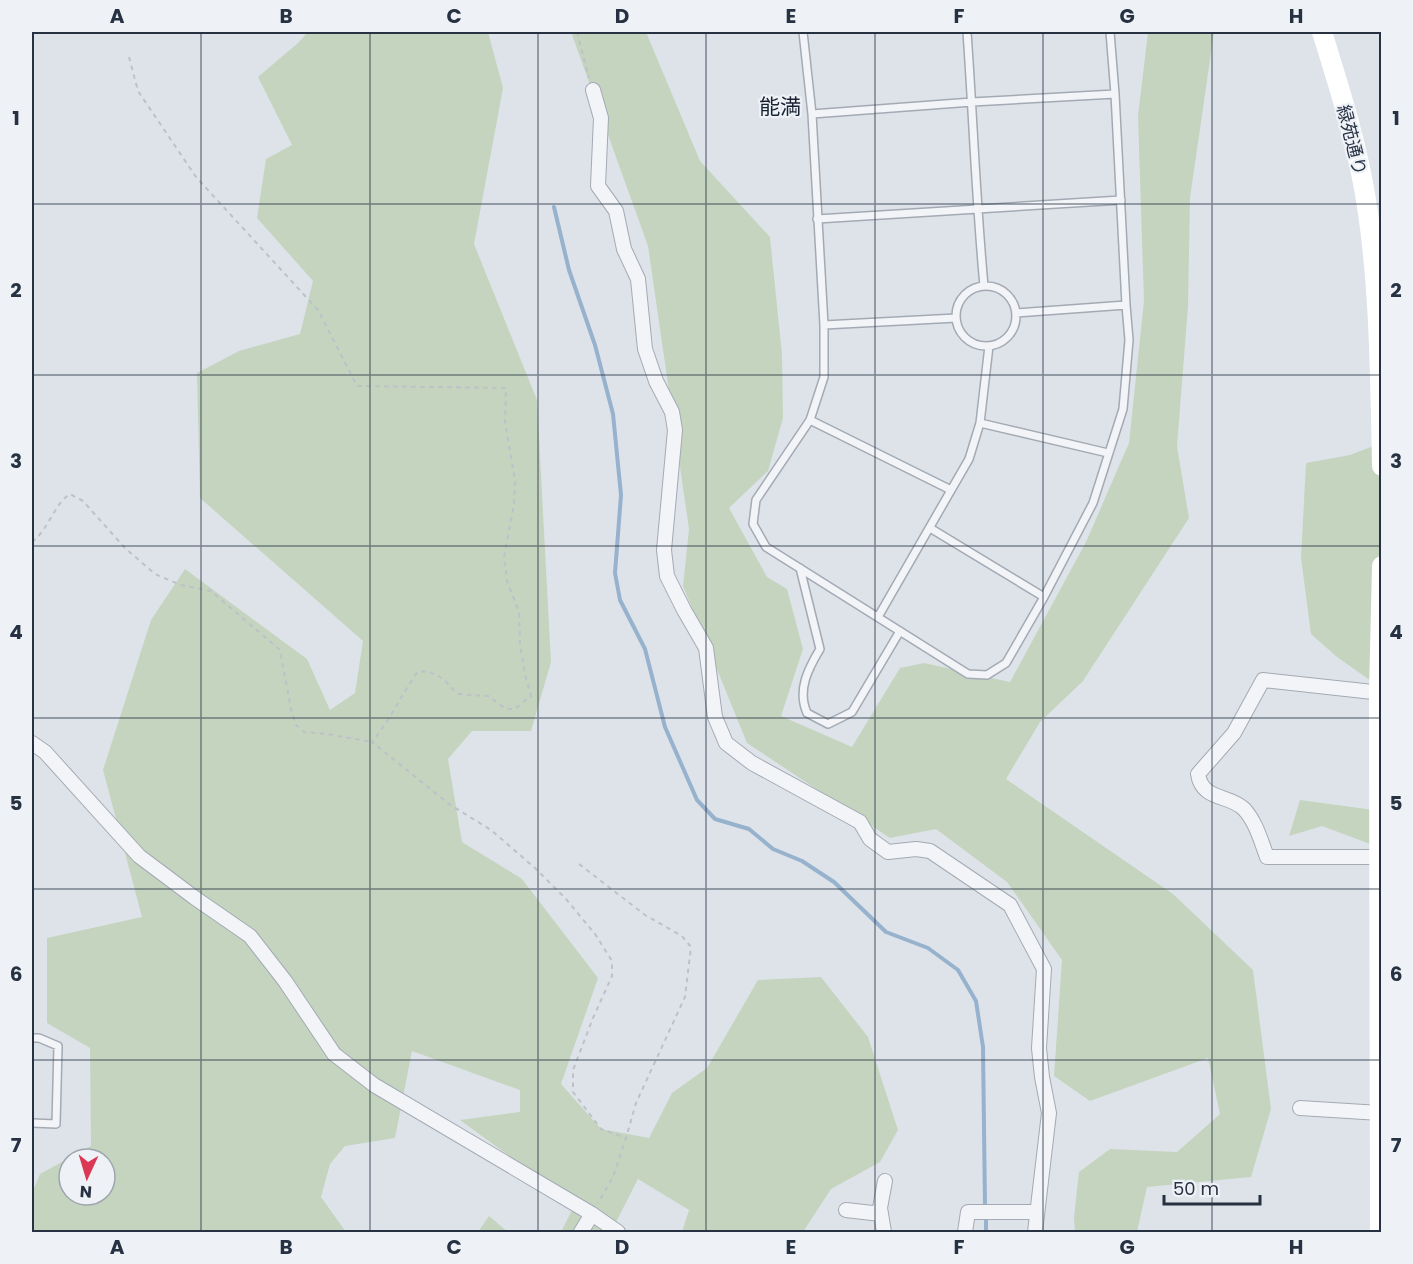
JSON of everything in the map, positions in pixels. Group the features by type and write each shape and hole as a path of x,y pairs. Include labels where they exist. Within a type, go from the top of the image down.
{"street":[{"name":"緑苑通り","path":"1322,32 1346,112 1366,198 1375,263 1382,466"},
{"path":"592,90 601,118 598,186 616,211 624,249 638,279 645,349 656,381 672,412 675,430 664,550 667,576 706,648 715,717 726,743 752,763 860,822 870,839 888,852 916,849 930,851 1010,905 1044,969 1039,1048 1049,1113 1035,1233"},
{"path":"1381,1231 1380,693 1382,566"},
{"path":"1380,693 1263,680 1234,733 1198,774 1199,783 1207,792 1242,807 1252,818 1268,857 1380,857"},
{"path":"32,743 45,752 139,856 250,936 285,981 334,1054 374,1085 592,1214 618,1233"},
{"path":"1300,1108 1380,1113"},
{"path":"884,1233 880,1208 885,1181"},
{"path":"846,1210 881,1214"},
{"path":"965,1233 968,1212 1037,1212"},
{"path":"581,1233 592,1214"}],"lane":[{"path":"803,32 812,114 825,325 824,377 810,420 756,500 753,524 766,547 968,674 987,675 1006,663 1044,597 1093,502 1123,409 1129,340 1110,32"},
{"path":"967,32 976,209 984,286"},
{"path":"812,114 1115,94"},
{"path":"817,219 1120,200"},
{"path":"984,286 995,287 1006,292 1013,302 1016,313 1015,325 1009,335 1000,342 989,345 977,344 967,339 959,330 956,318 957,307 963,296 972,289 984,286"},
{"path":"1016,313 1126,305"},
{"path":"825,325 956,318"},
{"path":"878,617 969,459 980,423 989,345"},
{"path":"810,420 951,490"},
{"path":"980,423 1108,453"},
{"path":"930,528 1044,597"},
{"path":"800,568 820,649 809,667 802,690 807,713 828,724 852,712 900,631"},
{"path":"32,1038 39,1038 58,1046 56,1124 32,1123"}],"path":[{"path":"577,32 592,90"},
{"path":"129,57 138,91 196,177 318,310 357,386 506,388 505,422 515,480 514,504 504,557 507,581 519,612 519,644 531,696 515,709 506,709 488,696 457,694 433,671 418,670 387,723 372,742"},
{"path":"32,542 53,517 62,499 70,494 82,501 125,548 155,574 181,585 211,591 280,650 292,714 296,725 304,732 372,742 449,804 491,830 535,868 595,934 612,961 612,976 573,1070 573,1092 601,1129 626,1138"},
{"path":"579,864 645,915 682,936 692,947 685,997 636,1102 613,1177 592,1214"}],"green space":[{"path":"308,32 488,32 503,88 474,244 537,400 551,662 531,731 472,731 448,759 462,842 522,879 598,978 561,1084 601,1129 649,1138 672,1093 707,1068 758,980 821,977 868,1037 898,1130 880,1162 831,1189 803,1232 682,1232 689,1210 638,1179 611,1232 561,1232 575,1204 460,1120 520,1112 520,1090 412,1051 395,1138 345,1146 330,1164 321,1197 346,1232 32,1232 32,1193 40,1174 57,1165 57,1207 117,1207 117,1147 89,1147 91,1146 90,1048 47,1023 47,938 142,917 103,770 151,620 185,569 307,659 330,710 355,693 363,641 200,498 197,373 239,351 300,334 313,281 257,218 266,159 292,145 258,77"},
{"path":"571,32 646,32 700,161 770,237 782,355 783,418 768,471 729,508 767,577 787,589 803,649 781,716 852,747 900,668 924,663 1010,682 1086,542 1129,443 1144,301 1138,116 1148,32 1214,32 1190,198 1188,306 1177,446 1189,518 1083,681 1040,722 1006,779 1173,894 1253,970 1271,1109 1251,1177 1147,1187 1137,1232 1075,1232 1074,1217 1079,1172 1110,1149 1177,1152 1220,1114 1208,1058 1090,1101 1054,1076 1062,960 1007,882 936,829 890,838 747,743 683,586 689,529 648,246"},
{"path":"1381,443 1381,688 1337,657 1311,634 1301,558 1306,463 1350,455"},
{"path":"1300,800 1381,811 1381,848 1322,826 1289,836"},
{"path":"489,1216 508,1232 478,1232"}],"waterway":[{"path":"554,207 569,270 595,345 613,414 621,495 615,573 620,600 645,649 665,727 697,800 715,819 749,829 773,849 802,861 834,882 886,932 928,948 958,970 976,1001 983,1047 985,1208"},
{"path":"986,1215 986,1232"}],"district":[{"name":"能満","path":"780,106"}]}
